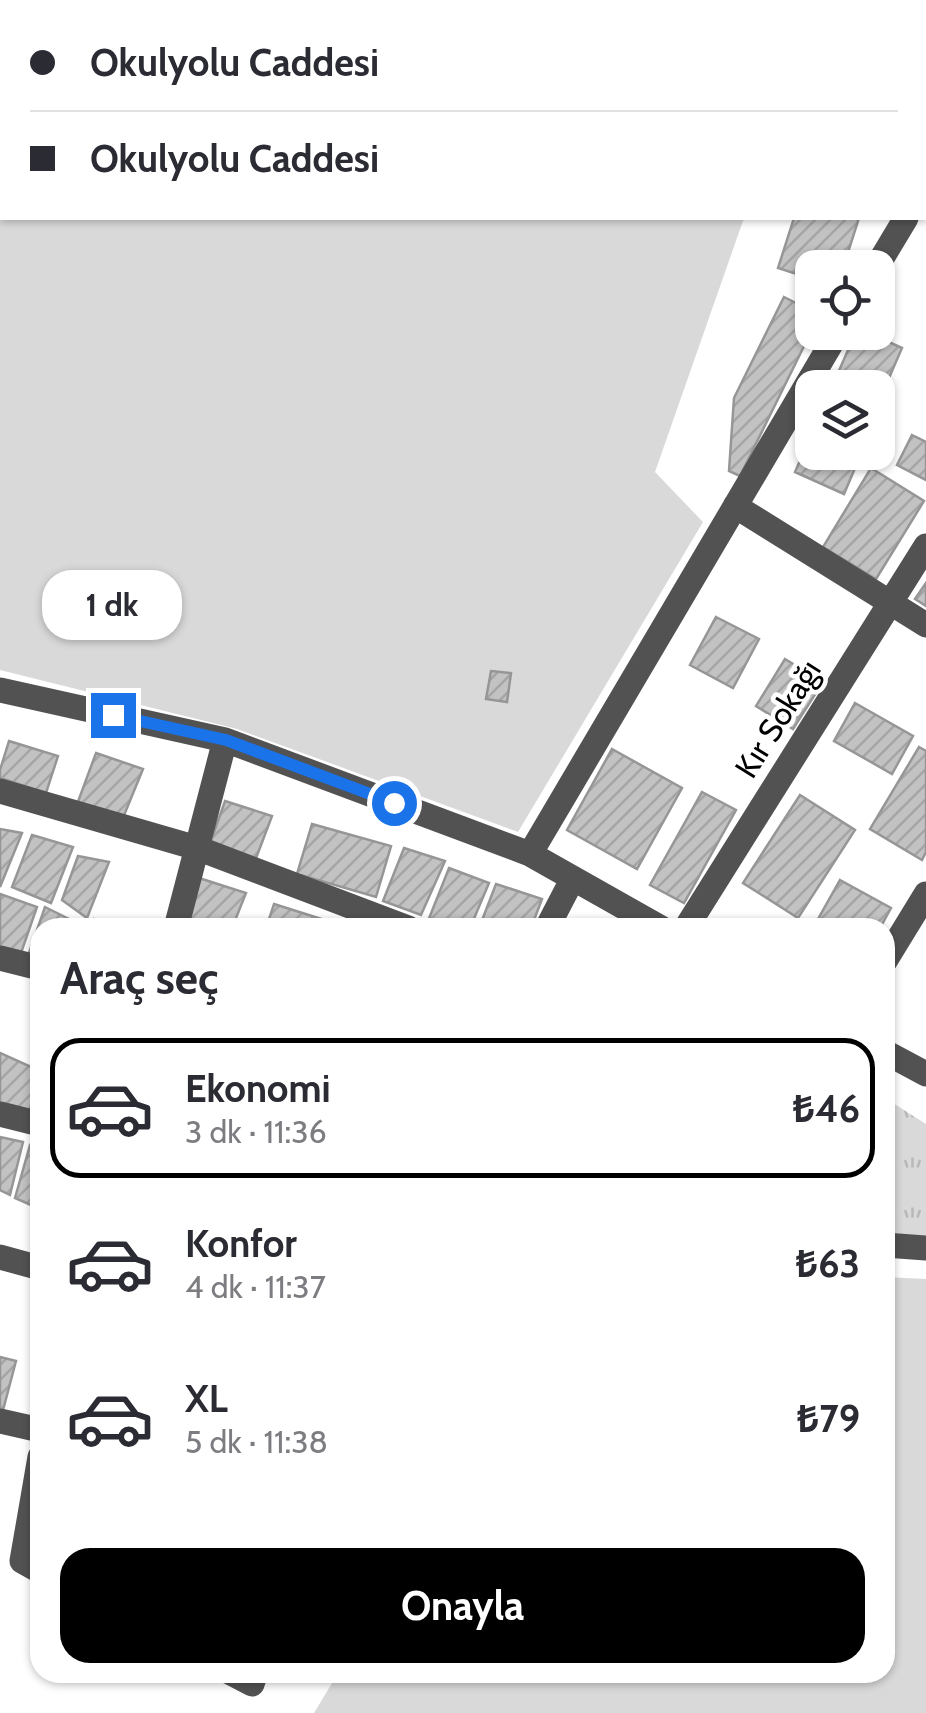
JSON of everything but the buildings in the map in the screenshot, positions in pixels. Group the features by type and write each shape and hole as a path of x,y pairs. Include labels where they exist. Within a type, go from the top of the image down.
{"street":[{"path":"887,250 905,220"},
{"path":"530,854 827,350"},
{"path":"735,506 926,626"},
{"name":"Kır Sokağı","path":"692,918 926,546"},
{"path":"0,690 226,740 530,854 643,918"},
{"path":"179,918 226,740"},
{"path":"0,791 197,848 382,918"},
{"path":"551,918 572,878"},
{"path":"895,945 926,894"},
{"path":"0,958 30,966"},
{"path":"895,1057 926,1074"},
{"path":"0,1114 30,1122"},
{"path":"895,1246 926,1248"},
{"path":"0,1258 30,1266"},
{"path":"0,1420 30,1428"},
{"path":"30,1515 22,1562 30,1566"}],"green space":[{"path":"0,220 743,220 655,472 703,522 518,832 237,729 0,670"},
{"path":"895,1104 926,1124 926,1237 895,1233"},
{"path":"895,1277 926,1279 926,1713 314,1713 332,1683 895,1683"}],"route":[{"path":"113,715 226,740 394,803"}]}
